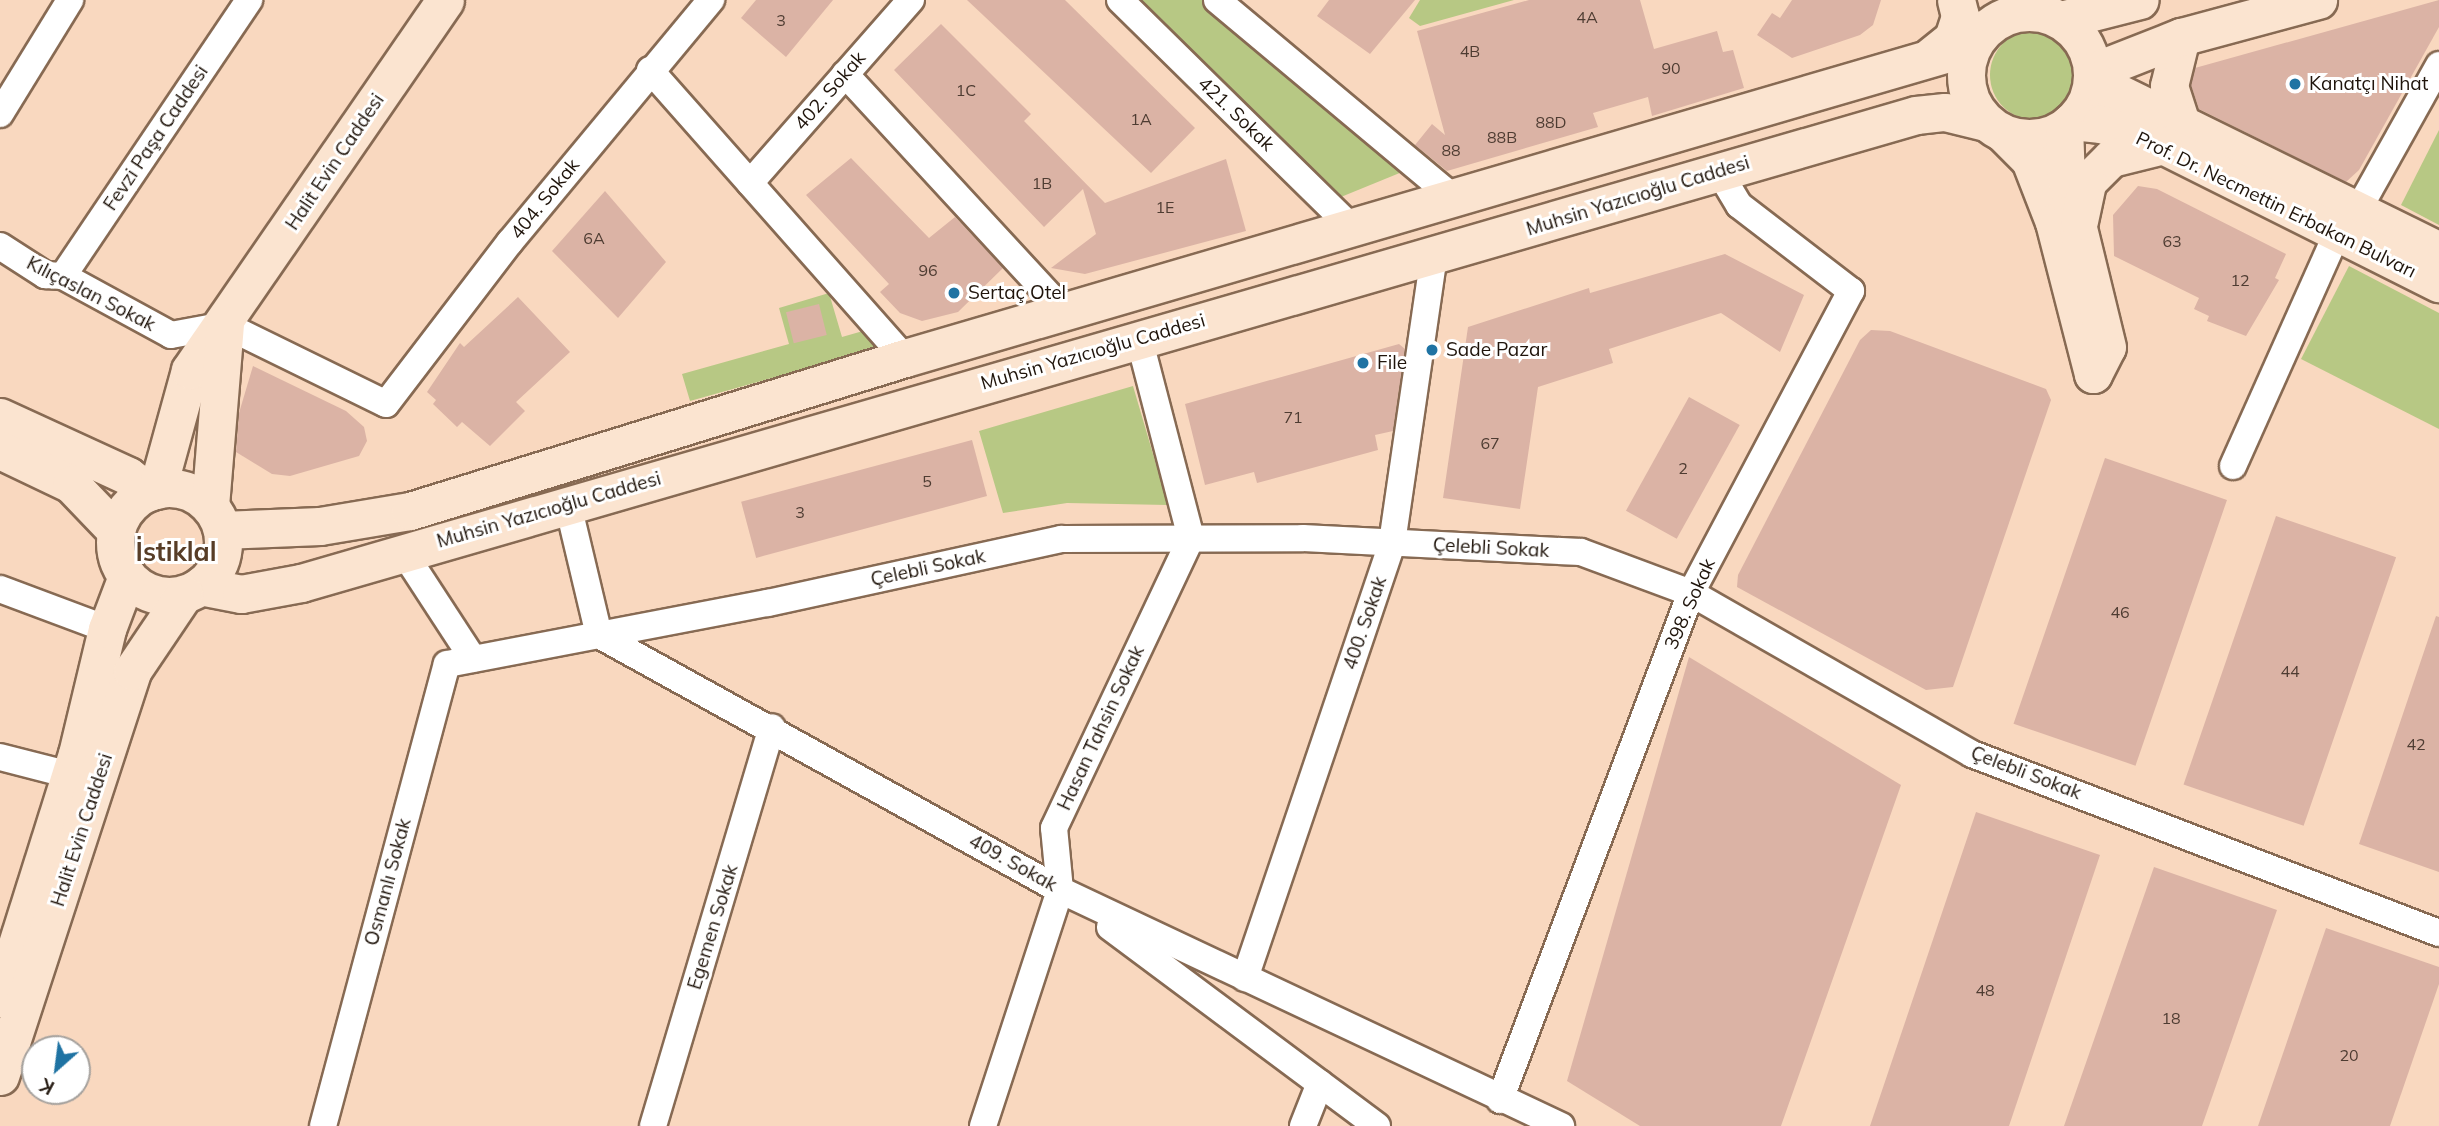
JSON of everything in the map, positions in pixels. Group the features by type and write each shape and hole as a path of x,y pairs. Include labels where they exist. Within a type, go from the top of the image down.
{"main road":[{"name":"Halit Evin Caddesi","path":"154,491 190,370 225,325 445,0"},
{"path":"1922,61 1953,38 1960,16 1956,0"},
{"path":"1964,0 1974,43 1966,86 1995,128 2030,160 2054,222 2093,374 2107,347 2079,221 2066,179 2068,125"},
{"path":"1974,43 2001,18 2140,0"},
{"path":"2092,76 2181,37 2318,0"},
{"path":"1995,128 2045,137 2068,125 2090,94 2092,76 2083,43 2042,11"},
{"path":"2079,221 2087,182 2111,158 2172,134 2169,86 2181,37"},
{"name":"Muhsin Yazıcıoğlu Caddesi","path":"216,518 320,526 410,511 905,358 1922,61 1974,43"},
{"name":"Prof. Dr. Necmettin Erbakan Bulvarı","path":"2092,76 2172,134 2347,221 2439,283"},
{"name":"Muhsin Yazıcıoğlu Caddesi","path":"192,590 241,594 268,592 1916,115 1945,112 1995,128"},
{"name":"Prof. Dr. Necmettin Erbakan Bulvarı","path":"2068,125 2101,124 2172,134"},
{"name":"Prof. Dr. Necmettin Erbakan Bulvarı","path":"2347,221 2439,251"},
{"name":"Halit Evin Caddesi","path":"216,518 225,325"},
{"path":"0,417 128,476 154,491 186,491 216,518 220,562 192,590 147,591 127,576 117,555 116,531 128,508 154,491"},
{"path":"0,450 71,484 116,531"},
{"name":"Halit Evin Caddesi","path":"0,998 70,775 107,629 127,576"},
{"name":"Halit Evin Caddesi","path":"0,1076 132,671 192,590"}],"street":[{"path":"0,114 70,0"},
{"name":"Fevzi Paşa Caddesi","path":"63,276 248,0"},
{"name":"404. Sokak","path":"225,325 386,404 650,69 712,0"},
{"name":"402. Sokak","path":"750,183 911,0"},
{"name":"421. Sokak","path":"1120,0 1352,228"},
{"path":"1217,0 1454,198"},
{"path":"2233,466 2347,221 2439,65"},
{"path":"650,69 905,358"},
{"path":"845,74 1065,312"},
{"name":"398. Sokak","path":"1500,1100 1691,593 1851,291 1739,205 1719,172"},
{"name":"Kılıçaslan Sokak","path":"0,246 45,275 63,276 171,335 225,325"},
{"name":"400. Sokak","path":"1245,978 1392,542 1434,256"},
{"path":"1139,339 1191,538"},
{"path":"568,505 598,635"},
{"name":"Çelebli Sokak","path":"473,659 1061,539 1191,538 1392,542 1581,552 1691,593 1972,754 2439,933"},
{"name":"Hasan Tahsin Sokak","path":"983,1126 1060,890 1054,828 1191,538"},
{"path":"404,553 473,659"},
{"path":"0,589 107,629"},
{"name":"409. Sokak","path":"598,635 772,727 1060,890 1500,1100 1561,1126"},
{"name":"Osmanlı Sokak","path":"323,1126 447,664 473,659"},
{"name":"Egemen Sokak","path":"653,1126 772,727"},
{"path":"0,758 70,775"},
{"path":"1060,890 1377,1126"},
{"path":"1303,1126 1320,1083"}],"green space":[{"path":"1139,0 1203,0 1407,170 1336,199"},
{"path":"1420,0 1514,0 1420,26 1409,18"},
{"path":"2035,30 2060,38 2072,50 2080,75 2072,100 2060,112 2035,120 2010,112 1998,100 1990,75 1998,50 2010,38"},
{"path":"2439,130 2439,225 2401,205"},
{"path":"2349,266 2439,313 2439,429 2301,359"},
{"path":"829,293 842,337 870,329 877,340 872,350 690,401 682,374 789,344 779,308"},
{"path":"1133,386 1168,505 1067,503 1003,513 979,431"}],"building":[{"path":"756,0 833,0 786,57 741,18"},
{"path":"967,0 1065,0 1195,128 1151,173"},
{"path":"1329,0 1415,0 1370,54 1317,16"},
{"path":"1529,0 1640,0 1654,49 1717,31 1723,52 1733,50 1744,88 1652,116 1648,97 1593,113 1598,127 1447,171 1415,145 1432,124 1445,135 1417,31"},
{"path":"1792,0 1881,0 1873,25 1860,35 1792,58 1757,35 1772,13 1780,18"},
{"name":"Kanatçı Nihat","path":"2439,0 2439,27 2359,170 2346,182 2199,109 2191,85 2195,68"},
{"path":"941,24 1031,114 1024,121 1105,203 1226,159 1246,231 1085,274 1051,268 1096,234 1083,189 1044,227 894,70"},
{"path":"851,158 929,238 955,217 1003,268 958,312 922,321 900,313 880,292 889,284 806,195"},
{"path":"2138,186 2157,189 2286,254 2275,278 2279,280 2246,336 2207,321 2209,316 2194,309 2199,298 2114,256 2113,215"},
{"path":"605,191 666,262 618,318 552,251"},
{"path":"1725,254 1804,295 1780,352 1721,313 1609,349 1613,363 1538,387 1520,509 1443,498 1468,327 1589,288 1590,293"},
{"path":"518,297 570,352 516,402 525,411 490,446 462,422 457,427 433,404 436,400 427,392 460,343 464,347"},
{"path":"819,304 827,335 794,343 786,312"},
{"path":"1871,330 1890,331 2046,389 2051,400 1953,687 1926,690 1737,587 1738,575 1860,340"},
{"path":"1399,344 1405,349 1393,431 1375,435 1378,450 1257,483 1254,472 1205,485 1185,404"},
{"path":"253,366 346,411 364,427 367,441 359,456 290,476 272,474 236,452 239,413"},
{"path":"1689,397 1740,425 1677,539 1626,511"},
{"path":"972,440 987,496 756,558 741,502"},
{"path":"2105,458 2227,500 2135,766 2014,724"},
{"path":"2276,516 2396,557 2304,826 2184,785"},
{"path":"2436,616 2439,617 2439,872 2359,844"},
{"path":"1689,657 1901,785 1781,1126 1640,1126 1567,1081"},
{"path":"1976,812 2100,855 2009,1126 1870,1126"},
{"path":"2154,867 2277,910 2202,1126 2064,1126"},
{"path":"2326,928 2439,967 2439,984 2390,1126 2258,1126"}],"place":[{"name":"Kanatçı Nihat","path":"2295,84"},
{"name":"Sertaç Otel","path":"954,293"},
{"name":"Sade Pazar","path":"1432,350"},
{"name":"File","path":"1363,363"}],"district":[{"name":"İstiklal","path":"176,552"}]}
